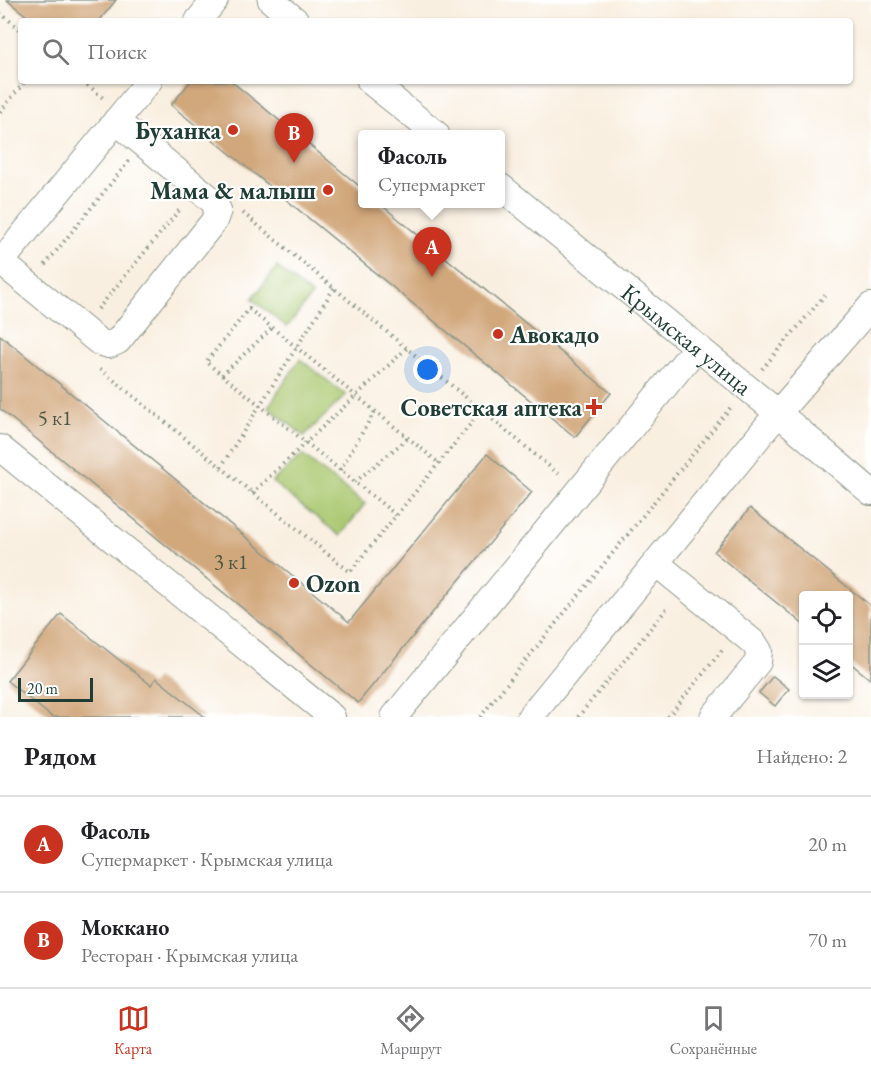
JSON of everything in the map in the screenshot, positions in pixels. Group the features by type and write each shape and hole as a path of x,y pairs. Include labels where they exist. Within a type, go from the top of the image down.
{"street":[{"path":"200,18 215,0"},
{"path":"271,0 292,18"},
{"path":"116,121 213,201 218,210 214,221 118,341 109,345 99,342 1,262 116,121 147,84"},
{"path":"374,84 430,130"},
{"name":"Крымская улица","path":"505,190 747,387 871,492"},
{"path":"544,712 656,563 778,413 871,306"},
{"path":"394,717 697,347"},
{"path":"0,448 332,717"},
{"path":"656,563 754,643 759,651 758,662 713,717"}],"path":[{"path":"0,13 18,28"},
{"path":"1,109 22,84"},
{"path":"28,284 143,144"},
{"path":"82,328 196,188"},
{"path":"267,233 562,476"},
{"path":"221,467 334,288"},
{"path":"480,717 747,387 826,294"},
{"path":"396,515 206,362 249,309 439,462"},
{"path":"222,375 273,328"},
{"path":"252,493 407,348"},
{"path":"135,397 350,572 482,410"},
{"path":"340,470 375,411"},
{"path":"355,482 408,438"},
{"path":"578,717 684,586"},
{"path":"668,717 738,630"}],"green space":[{"path":"277,267 312,295 287,327 252,299"},
{"path":"300,359 346,395 304,436 268,407"},
{"path":"302,455 365,504 340,536 272,482"}],"building":[{"path":"7,0 116,0 101,18 29,18"},
{"path":"188,84 235,84 358,185 358,208 385,208 611,393 575,437 171,105"},
{"path":"0,335 349,622 487,454 532,492 358,703 0,409"},
{"path":"750,508 852,591 799,591 799,621 714,552"},
{"path":"853,591 871,606 871,680 853,665"},
{"path":"61,614 151,685 156,678 205,717 52,717 7,681"},
{"path":"773,676 789,689 775,706 759,693"}],"place":[{"name":"Буханка","path":"233,130"},
{"name":"Моккано","path":"294,163"},
{"name":"Мама & малыш","path":"328,190"},
{"name":"Фасоль","path":"432,277"},
{"name":"Авокадо","path":"498,334"},
{"name":"Советская аптека","path":"594,407"},
{"name":"Ozon","path":"294,583"}]}
